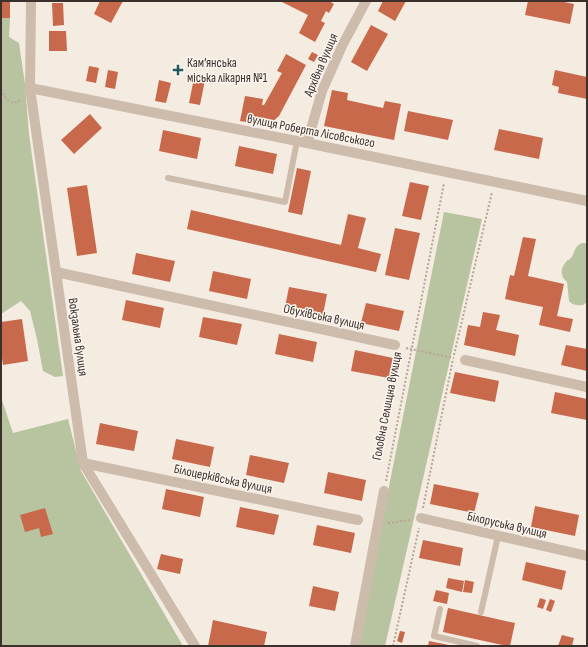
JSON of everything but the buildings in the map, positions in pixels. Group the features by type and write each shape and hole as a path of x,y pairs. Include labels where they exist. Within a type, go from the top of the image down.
{"street":[{"name":"Вокзальна вулиця","path":"31,1 30,88 83,463 195,646"},
{"name":"Архівна вулиця","path":"302,142 342,46 366,1"},
{"name":"вулиця Роберта Лісовського","path":"30,88 587,201"},
{"name":"Обухівська вулиця","path":"56,272 395,345"},
{"path":"465,360 587,387"},
{"name":"Білоцерківська вулиця","path":"83,463 358,520"},
{"path":"354,646 384,491"},
{"name":"Білоруська вулиця","path":"421,518 587,556"}],"lane":[{"path":"168,178 285,202 302,142"},
{"path":"482,612 498,536"},
{"path":"440,609 434,636 477,646"}],"path":[{"path":"1,90 7,100 14,103 19,101 30,88"},
{"name":"Головна Селищна вулиця","path":"384,491 446,172"},
{"path":"393,646 454,358 494,181"},
{"path":"395,345 465,360"}],"green space":[{"path":"1,18 10,18 9,37 19,43 25,84 29,134 63,376 55,377 43,371 30,311 21,301 1,314"},
{"path":"444,212 482,219 385,646 357,646"},
{"path":"582,243 587,244 587,302 580,305 569,301 567,282 562,275 562,270 567,260 569,260 574,254 577,246"},
{"path":"2,400 13,433 68,419 81,471 183,646 1,646"}],"place":[{"name":"Кам’янська міська лікарня №1","path":"178,70"}]}
